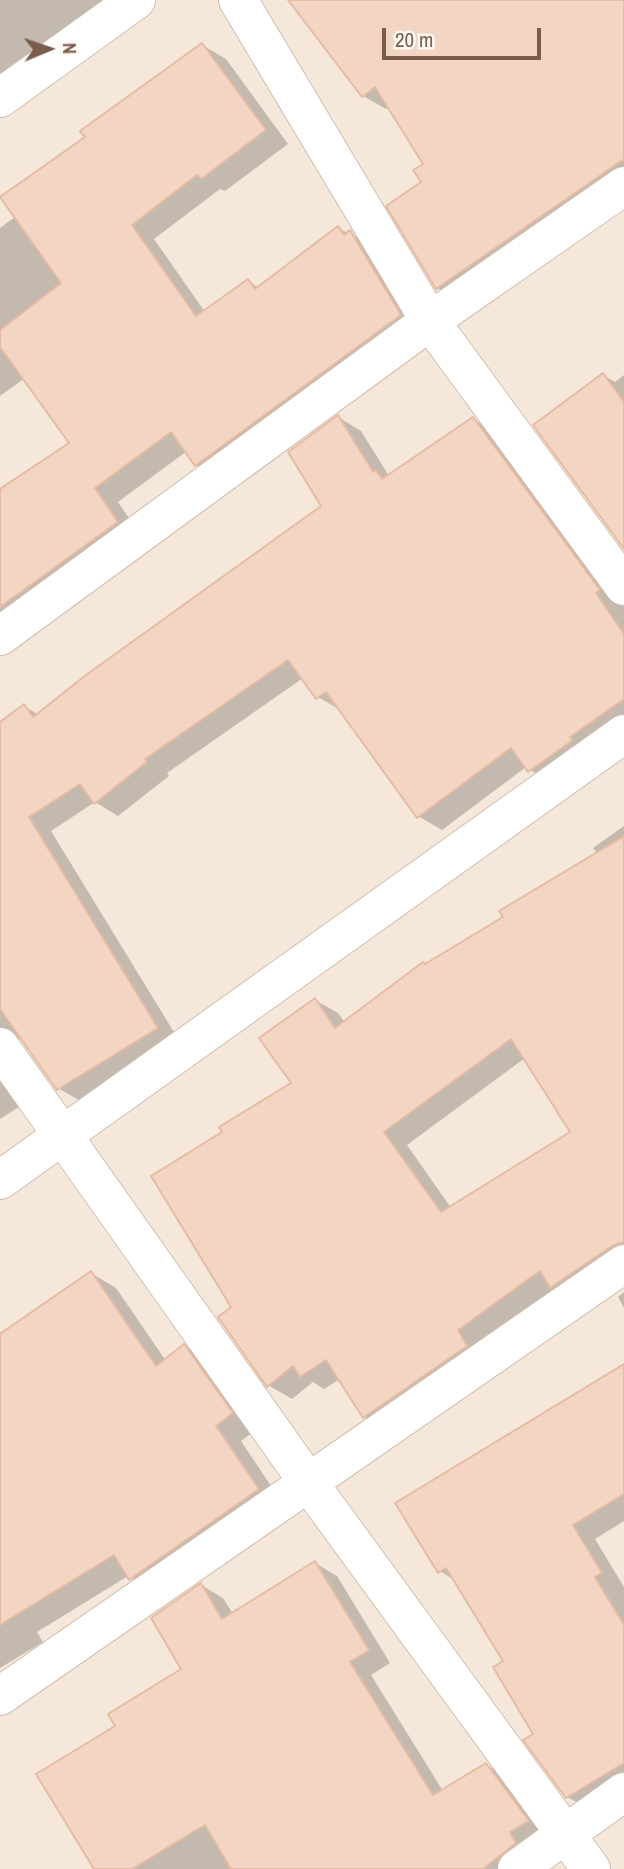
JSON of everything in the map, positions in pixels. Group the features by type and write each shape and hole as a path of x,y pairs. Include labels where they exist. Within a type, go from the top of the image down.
{"street":[{"path":"0,99 136,0"},
{"path":"238,0 430,321 624,586"},
{"path":"0,636 430,321 624,186"},
{"path":"0,1180 624,734"},
{"path":"0,1047 308,1482 591,1869"},
{"path":"0,1696 624,1264"},
{"path":"517,1869 624,1792"}],"shaded area":[{"path":"0,0 624,0 624,1869 0,1869"}],"building":[{"path":"288,0 624,0 624,159 436,289 386,206 421,182 413,170 423,164 375,87 362,97"},
{"path":"202,43 266,130 201,179 197,175 132,225 196,316 248,279 255,289 338,226 344,235 350,230 401,315 195,466 171,432 95,488 118,522 0,607 0,489 69,443 0,347 0,330 61,283 0,197 85,137 80,131"},
{"path":"603,373 624,402 624,549 533,425"},
{"path":"338,415 373,472 376,470 382,479 473,417 600,590 596,593 624,634 624,699 570,737 573,740 528,772 511,748 417,818 326,692 316,699 288,660 145,759 147,762 94,804 80,784 29,817 158,1028 57,1090 0,1009 0,722 24,704 33,717 86,675 321,506 288,452"},
{"path":"624,836 624,1242 612,1246 550,1288 540,1271 458,1330 467,1346 363,1418 326,1360 300,1377 293,1366 267,1387 218,1317 231,1307 151,1176 222,1132 219,1127 291,1083 259,1038 315,998 335,1028 423,962 425,964 503,917 499,911","holes":["511,1039 570,1132 441,1212 384,1132"]},
{"path":"91,1271 156,1366 184,1344 233,1413 216,1426 259,1489 129,1580 114,1555 0,1625 0,1334"},
{"path":"624,1364 624,1494 573,1525 602,1573 595,1577 624,1625 624,1763 566,1798 523,1740 533,1734 493,1667 503,1661 446,1568 438,1573 395,1503"},
{"path":"315,1561 369,1650 350,1662 433,1795 486,1763 529,1821 510,1832 516,1843 483,1869 231,1869 205,1825 132,1869 94,1869 36,1774 115,1726 108,1714 181,1669 151,1618 201,1583 222,1619"}]}
